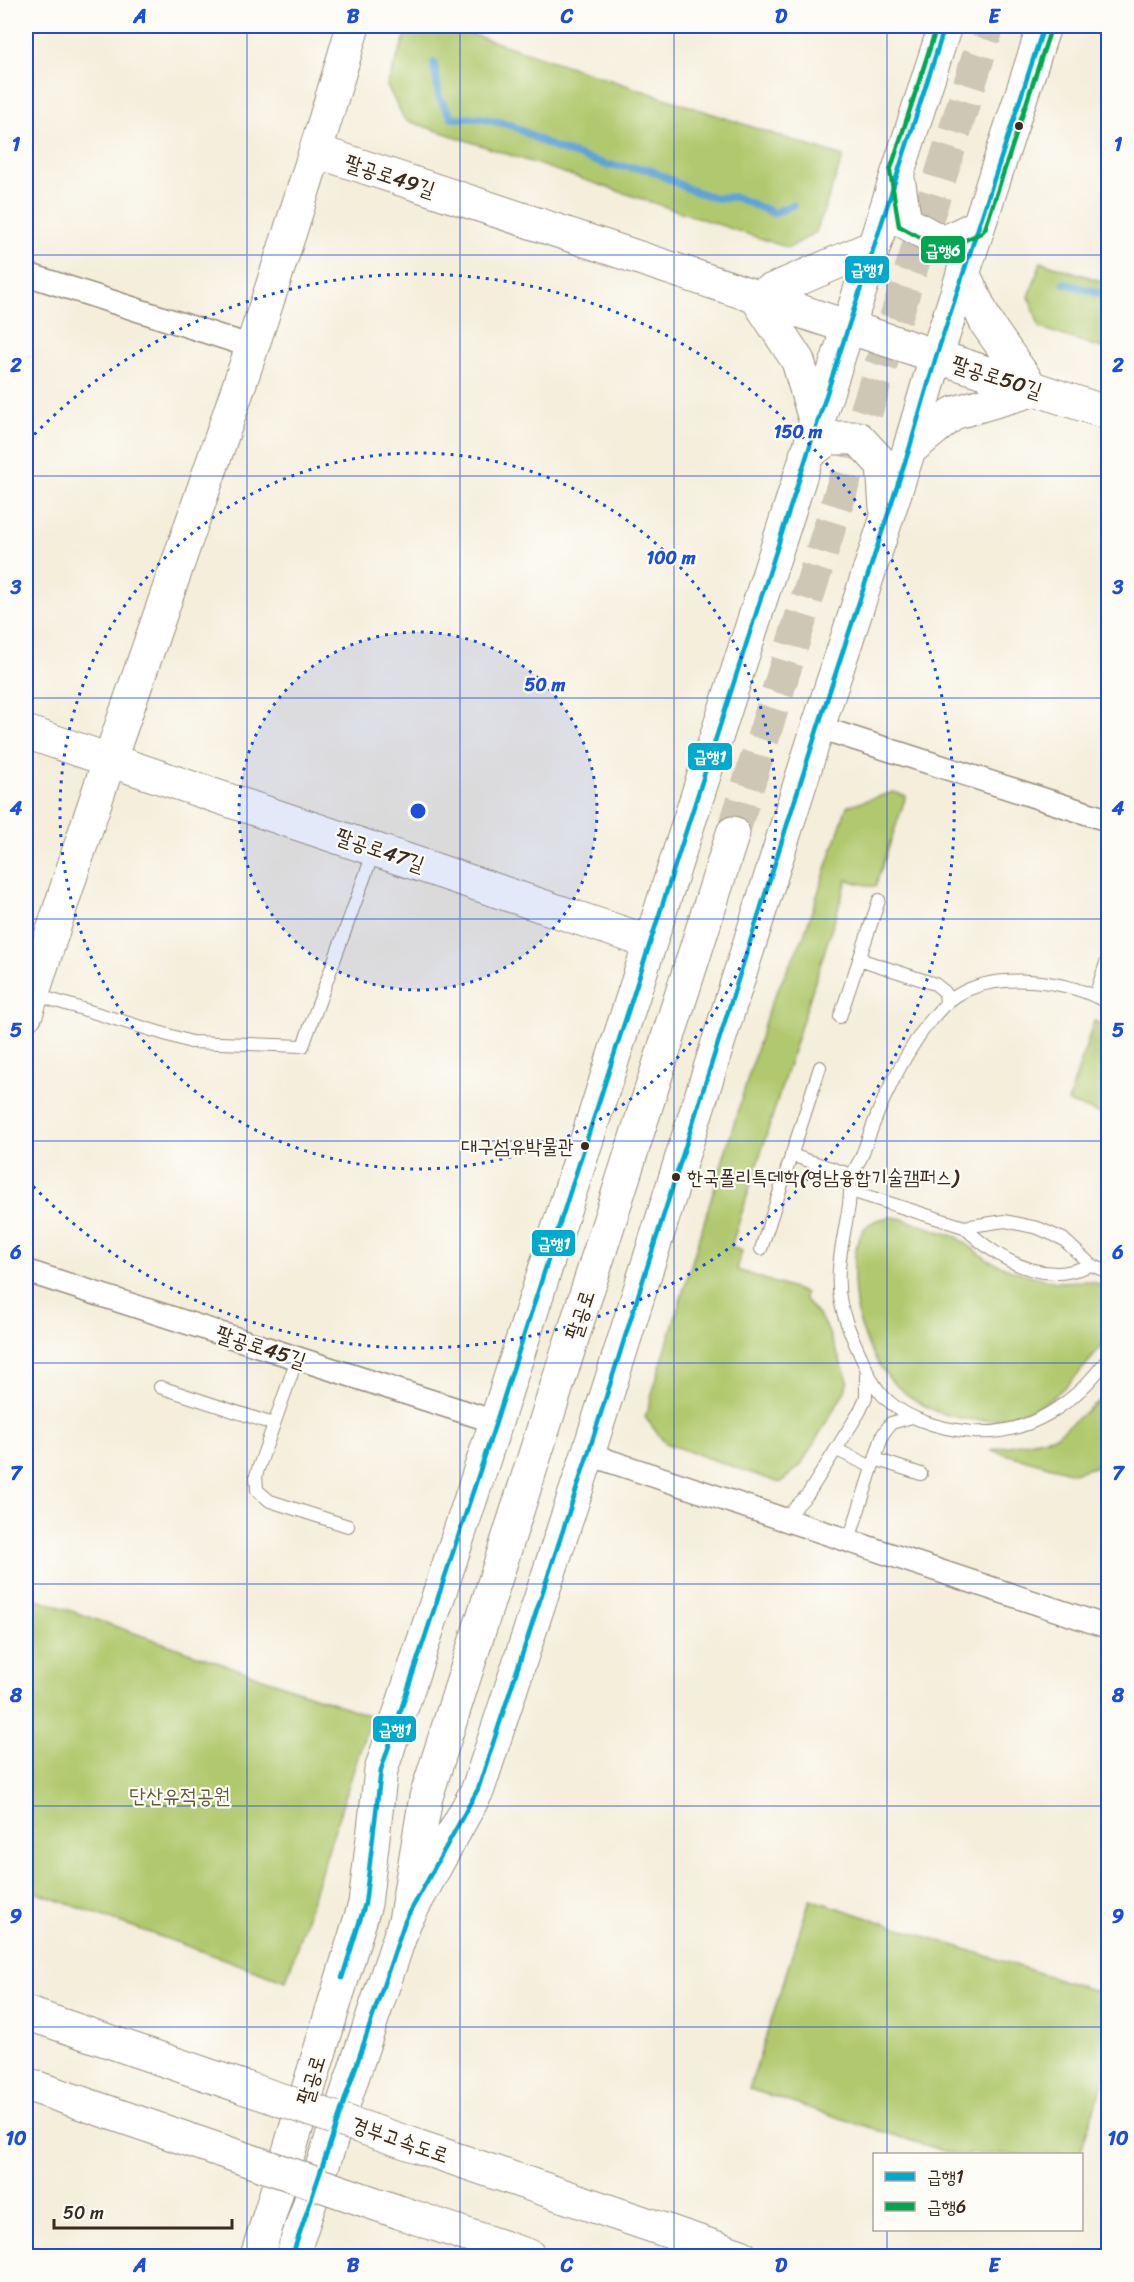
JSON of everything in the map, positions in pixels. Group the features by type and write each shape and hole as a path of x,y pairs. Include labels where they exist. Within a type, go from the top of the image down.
{"main road":[{"path":"316,151 353,26"},
{"path":"365,1904 381,1770 496,1422 945,26"},
{"path":"405,1921 478,1789 588,1454 818,727 909,450 936,357 1044,26"},
{"name":"팔공로49길","path":"110,759 253,347 316,151 887,340"},
{"path":"897,173 905,222 943,243 978,226"},
{"path":"816,423 798,361 756,297 873,247"},
{"path":"909,450 954,413 1033,390 987,324 963,273"},
{"name":"팔공로50길","path":"887,340 1108,413"},
{"path":"806,455 829,438 858,438 883,465 886,519"},
{"name":"팔공로47길","path":"26,732 650,942"},
{"path":"29,1004 110,759"},
{"name":"팔공로","path":"426,1797 733,833"},
{"path":"405,1921 426,1797"},
{"path":"365,1904 426,1797"},
{"name":"팔공로","path":"256,2256 365,1904"},
{"name":"팔공로","path":"292,2256 405,1921"},
{"name":"경부고속도로","path":"26,2013 741,2256"},
{"path":"26,2084 529,2256"}],"street":[{"path":"26,274 253,347"},
{"path":"818,727 1108,820"},
{"name":"팔공로45길","path":"26,1271 496,1422"},
{"path":"588,1454 1108,1627"}],"lane":[{"path":"29,1004 191,1042 303,1046 375,848"},
{"path":"840,1017 879,900"},
{"path":"1095,996 1108,957"},
{"path":"859,959 935,984 945,992 946,1004"},
{"path":"1108,1003 1095,996 1045,984 1008,980 974,987 946,1004 921,1034 894,1078 852,1175 838,1284 841,1304 852,1338 866,1368 884,1396 912,1416 944,1427 974,1432 1004,1431 1027,1425 1054,1412 1068,1401 1092,1379 1108,1358"},
{"path":"761,1249 820,1067"},
{"path":"791,1155 852,1175"},
{"path":"851,1191 964,1227 994,1253 1031,1268 1060,1273 1091,1265"},
{"path":"964,1227 1005,1221 1038,1228 1070,1244 1091,1265 1108,1272"},
{"path":"297,1359 256,1475 257,1490 270,1501 348,1526"},
{"path":"784,1520 808,1494 865,1402 866,1368"},
{"path":"160,1388 273,1424"},
{"path":"849,1540 883,1434 888,1426 897,1420 912,1416"},
{"path":"837,1450 873,1463 921,1474"}],"green space":[{"path":"409,26 447,26 843,157 816,232 789,248 405,120 387,86"},
{"path":"1041,262 1108,283 1108,350 1040,328 1029,297"},
{"path":"893,792 906,796 875,887 847,880 731,1247 742,1251 737,1270 805,1293 804,1298 825,1324 848,1380 845,1391 800,1466 780,1483 665,1443 645,1417 769,1008 804,935 847,806"},
{"path":"1094,1021 1108,1028 1108,1117 1068,1102"},
{"path":"889,1217 899,1218 957,1237 988,1260 1011,1270 1056,1282 1085,1281 1101,1285 1108,1292 1109,1302 1109,1324 1105,1339 1064,1387 1042,1404 1023,1412 1003,1418 983,1420 960,1418 938,1412 918,1402 893,1383 879,1364 864,1335 857,1311 854,1265 859,1238 870,1224"},
{"path":"1108,1393 1108,1463 1073,1473 991,1450 1056,1436"},
{"name":"단산유적공원","path":"26,1595 371,1716 286,1981 26,1889"},
{"path":"810,1899 1108,1995 1108,2066 1080,2153 950,2153 749,2089"}],"waterway":[{"path":"434,63 439,97 452,118 481,118 511,125 555,148 607,165 648,169 691,190 716,198 735,197 774,213 793,205"},
{"path":"1064,283 1108,296"}],"tunnel":[{"path":"733,833 988,26"}],"transit line":[{"name":"급행6","path":"937,26 890,171 899,226 943,250 985,229 1051,28"},
{"name":"급행1","path":"342,1978 365,1904 381,1770 496,1422 945,26"},
{"name":"급행1","path":"292,2256 405,1921 478,1789 588,1454 818,727 909,450 936,357 1044,26"}],"place":[{"name":"대구섬유박물관","path":"585,1146"},
{"name":"한국폴리특데학(영남융합기술캠퍼스)","path":"676,1177"}]}
